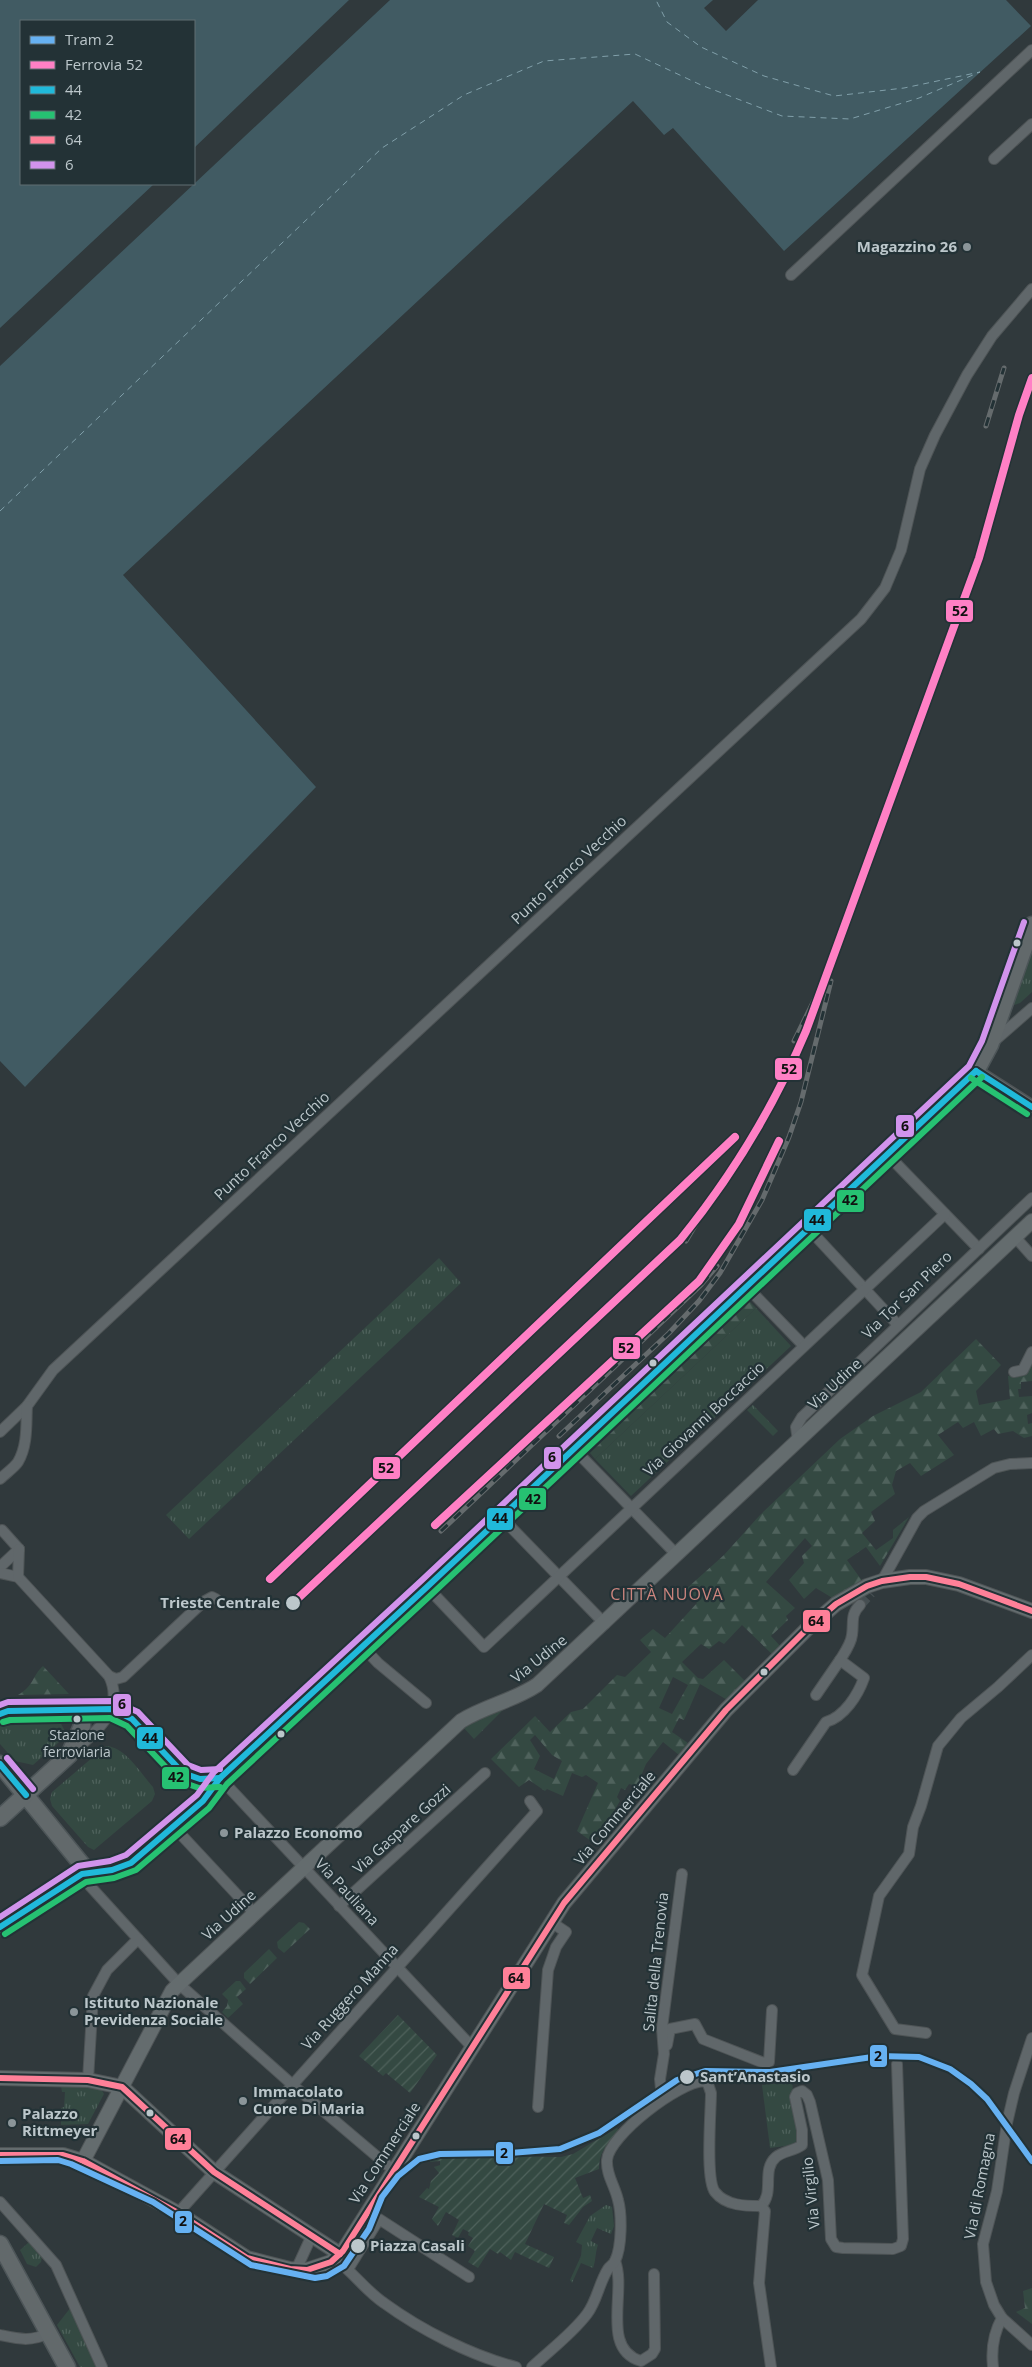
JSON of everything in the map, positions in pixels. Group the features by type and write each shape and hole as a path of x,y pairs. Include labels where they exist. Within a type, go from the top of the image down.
{"main road":[{"path":"0,1927 88,1872 112,1870 131,1863 203,1801 220,1778 427,1587 976,1071 990,1045 1032,925"},
{"name":"Via Udine","path":"83,2161 172,1991 179,1984 461,1721 528,1692 604,1624 1032,1221"},
{"name":"Via Commerciale","path":"338,2257 564,1903 726,1710 819,1618 836,1604 874,1586 910,1577 942,1579 977,1589 1032,1611"},
{"path":"0,1818 69,1755 82,1726 82,1717 75,1709"},
{"path":"3,1712 112,1709 132,1719 183,1773 192,1778 220,1778"},
{"path":"0,1764 88,1872"},
{"path":"0,2078 88,2080 122,2086 214,2172 312,2235 338,2257 318,2267 296,2270 247,2258 178,2213 83,2161 63,2155 0,2155"},
{"path":"0,2244 67,2367"}],"street":[{"path":"791,275 1032,50"},
{"path":"994,159 1032,124"},
{"name":"Punto Franco Vecchio","path":"0,1432 27,1406 53,1370 861,619 885,588 901,550 920,469 935,435 967,375 992,336 1032,289"},
{"path":"990,1045 1032,1008"},
{"path":"976,1071 1032,1107"},
{"path":"887,1154 979,1249"},
{"name":"Via Tor San Piero","path":"798,1441 795,1433 800,1420 1032,1198"},
{"name":"Via Giovanni Boccaccio","path":"427,1587 484,1647 945,1214"},
{"path":"809,1229 898,1325"},
{"path":"1015,1237 1032,1256"},
{"path":"747,1286 804,1346"},
{"path":"1014,1372 1023,1370 1032,1352"},
{"path":"0,1479 19,1458 26,1436 27,1406"},
{"path":"574,1448 677,1554"},
{"path":"874,1586 916,1518 924,1511 994,1468 1010,1464 1032,1463"},
{"path":"501,1517 604,1624"},
{"path":"2,1530 19,1549 18,1577"},
{"path":"0,1567 19,1549"},
{"path":"0,1573 18,1577 109,1676 116,1679 123,1677 202,1602 212,1597 216,1599"},
{"path":"816,1695 850,1644 853,1612 860,1605"},
{"path":"362,1646 378,1663 426,1703"},
{"path":"926,2033 895,2028 862,1975 879,1896 912,1848 913,1827 938,1746 961,1718 998,1688 1032,1655"},
{"path":"793,1770 826,1722 835,1719 861,1686 864,1678 840,1660"},
{"path":"69,1755 102,1726 112,1709 114,1692 109,1676"},
{"name":"Via Gaspare Gozzi","path":"339,1906 485,1773"},
{"name":"Via Pauliana","path":"220,1778 473,2048"},
{"name":"Via Ruggero Manna","path":"178,2213 291,2084 537,1811 530,1802"},
{"path":"173,1826 255,1914"},
{"path":"88,1872 90,1886 179,1984 291,2084 387,2165"},
{"name":"Salita della Trenovia","path":"664,2054 662,2028 682,1874"},
{"path":"538,2107 548,1970 556,1948 566,1932 551,1922"},
{"path":"88,2080 93,1996 107,1970 138,1939"},
{"name":"Salita della Trenovia","path":"662,2099 660,2079 670,2029 695,2024 700,2036 710,2043 764,2063 769,2062 772,2010"},
{"name":"Via di Romagna","path":"1002,2318 994,2305 986,2282 982,2258 983,2244 997,2191 1007,2123 1014,2092 1032,2038"},
{"name":"Via Virgilio","path":"771,2367 759,2283 765,2211 761,2206 766,2197 769,2166 777,2157 795,2150 802,2144 795,2097 797,2093 802,2091 807,2095 810,2102 828,2180 829,2228 832,2244 843,2248 893,2249 901,2246 903,2239 897,2064"},
{"path":"532,2367 588,2313 608,2270 615,2260 620,2236 620,2209 617,2195 607,2172 608,2156 626,2132 662,2099 687,2084 704,2081 708,2084 711,2093 710,2174 714,2190 726,2200 737,2204 761,2206"},
{"path":"0,2202 56,2265 102,2367"},
{"path":"348,2268 379,2218 469,2277"},
{"path":"296,2270 312,2235"},
{"path":"338,2257 383,2303 456,2346 500,2363 516,2367"},
{"path":"615,2260 619,2270 617,2321 620,2346 625,2354 641,2364 655,2349 654,2274"},
{"path":"993,2367 992,2344 996,2329 1002,2318 1032,2345"},
{"path":"0,2335 23,2340 36,2339 49,2333"}],"green space":[{"path":"1032,948 1032,992 1020,1003 1011,1006"},
{"path":"439,1258 461,1283 189,1539 166,1515"},
{"path":"749,1301 756,1308 595,1459 590,1453"},
{"path":"756,1308 791,1346 631,1496 595,1459"},
{"path":"976,1339 1001,1365 976,1391 979,1405 1010,1399 1008,1376 1024,1372 1032,1357 1032,1381 1021,1382 1021,1389 1018,1389 1019,1397 1032,1396 1032,1413 1027,1415 1028,1424 1032,1423 1032,1436 1024,1438 1013,1431 998,1434 994,1429 981,1436 974,1422 963,1428 958,1422 938,1435 954,1455 921,1476 910,1463 896,1471 892,1485 895,1494 871,1512 875,1521 862,1533 876,1550 893,1538 893,1530 909,1517 880,1566 866,1547 847,1560 863,1582 834,1599 816,1588 804,1599 789,1580 804,1563 802,1556 812,1546 805,1538 766,1582 795,1608 786,1616 788,1620 771,1636 782,1648 774,1656 742,1625 724,1644 719,1641 709,1649 701,1644 682,1662 698,1678 703,1679 724,1660 747,1683 729,1701 700,1684 684,1720 679,1718 672,1732 688,1743 679,1755 663,1742 646,1764 637,1786 629,1784 625,1790 621,1788 617,1797 620,1801 611,1816 591,1841 577,1831 598,1783 586,1775 582,1777 572,1773 563,1796 547,1789 545,1791 529,1780 519,1787 491,1759 535,1716 550,1732 571,1712 583,1709 617,1675 625,1677 651,1652 640,1640 653,1629 665,1638 697,1603 685,1590 724,1555 760,1515 840,1439 873,1416 921,1392","holes":["673,1677 688,1685 672,1714 659,1708","535,1735 552,1755 562,1761 554,1779 534,1769 540,1756 530,1740"]},
{"path":"753,1405 778,1431 773,1436 747,1410"},
{"path":"43,1666 69,1694 18,1695 30,1685"},
{"path":"506,1707 474,1739 463,1727 467,1723"},
{"path":"60,1722 67,1735 33,1765 15,1761 0,1744 0,1726"},
{"path":"106,1746 120,1751 126,1756 153,1787 155,1794 152,1801 94,1850 88,1847 52,1806 50,1799 52,1792"},
{"path":"299,1922 304,1923 310,1929 284,1953 278,1948 277,1942"},
{"path":"269,1949 277,1958 250,1984 244,1978 244,1973"},
{"path":"236,1981 240,1981 246,1989 237,1997 243,2004 228,2018 222,2012 227,2006 228,2000 222,1994"},
{"path":"398,2015 437,2055 410,2093 386,2073 383,2076 359,2056"},
{"path":"792,2082 800,2144 770,2148 762,2085"},
{"path":"61,2086 100,2087 104,2094 88,2124 61,2125 61,2108 64,2107 65,2092 62,2092"},
{"path":"617,2128 620,2131 602,2152 599,2169 575,2178 583,2198 590,2195 592,2201 583,2207 569,2225 564,2223 567,2215 544,2204 525,2244 554,2257 549,2268 515,2252 511,2260 500,2252 498,2254 490,2249 478,2268 468,2262 475,2251 468,2246 473,2238 468,2235 469,2232 463,2229 458,2238 452,2235 459,2220 446,2212 438,2226 432,2219 439,2207 419,2197 427,2188 429,2189 431,2181 439,2173 434,2167 440,2165 440,2161 430,2162 430,2159 463,2156 561,2157 573,2154"},
{"path":"606,2205 612,2207 614,2226 611,2234 597,2228 591,2241 598,2245 593,2268 581,2263 572,2283 570,2280 581,2256 582,2245 576,2242 590,2216"},
{"path":"29,2242 42,2256 41,2262 36,2267 27,2264 20,2250"},
{"path":"1032,2288 1032,2324 1016,2312 1025,2308 1023,2291"},
{"path":"71,2307 97,2367 80,2367 57,2325"}],"water":[{"path":"0,0 713,0 704,8 726,31 758,0 1006,0 1031,26 784,251 673,128 664,135 633,101 123,575 316,787 25,1087 0,1061"}],"pier":[{"path":"349,0 390,0 195,183 195,147"},
{"path":"153,185 193,185 0,366 0,328"}],"ferry route":[{"path":"0,511 382,148 464,95 544,61 635,54 701,85 782,116 850,119 919,98 980,72 904,88 834,96 764,76 701,47 667,22 656,0"}],"tunnel":[{"path":"860,1605 871,1593"}],"tram line":[{"name":"2","path":"0,2161 58,2160 71,2164 153,2202 251,2265 315,2278 327,2276 344,2266 369,2229 382,2197 398,2176 419,2159 440,2154 510,2153 560,2149 599,2133 677,2080 705,2071 770,2072 879,2056 919,2057 950,2069 971,2084 987,2099 1032,2161"},
{"path":"355,2240 382,2197"}],"railway":[{"path":"986,426 1004,368"},
{"path":"794,1041 825,978"},
{"path":"559,1436 669,1333 699,1301 720,1273 762,1200 789,1137 801,1102 831,981"},
{"path":"686,1241 704,1211"},
{"path":"441,1531 701,1285 717,1266"}],"rail line":[{"name":"52","path":"293,1603 680,1240 717,1191 751,1140 780,1087 806,1031 979,558 1019,415 1032,378"},
{"name":"52","path":"270,1579 735,1137"},
{"name":"52","path":"435,1525 699,1281 739,1224 779,1141"}],"transit line":[{"name":"6","path":"0,1917 78,1866 110,1861 126,1855 197,1795 214,1772 421,1581 969,1066 982,1041 1024,922"},
{"name":"44","path":"976,1071 1032,1107"},
{"name":"44","path":"0,1927 82,1874 112,1870 131,1863 203,1801 220,1778 427,1587 976,1071"},
{"name":"42","path":"5,1934 86,1882 114,1878 136,1870 209,1808 227,1784 982,1077"},
{"name":"42","path":"971,1078 1027,1114"},
{"name":"64","path":"0,2155 63,2155 83,2161 178,2213 247,2258 290,2269 307,2270 331,2262 343,2251 564,1903 726,1710 806,1630 836,1604 867,1586 882,1581 910,1577 926,1577 959,1584 1032,1611"},
{"name":"6","path":"0,1705 8,1702 114,1701 138,1712 188,1765 201,1770 220,1769"},
{"name":"44","path":"0,1714 8,1711 112,1709 132,1719 183,1773 200,1779 220,1778"},
{"name":"42","path":"3,1722 10,1720 110,1718 127,1726 179,1781 199,1788 220,1787"},
{"name":"6","path":"7,1758 33,1789"},
{"name":"44","path":"0,1764 26,1795"},
{"name":"64","path":"0,2078 88,2080 122,2087 214,2172 340,2254"}],"place":[{"name":"Magazzino 26","path":"967,247"},
{"name":"Trieste Centrale","path":"293,1603"},
{"name":"Stazione ferroviaria","path":"77,1719"},
{"name":"Palazzo Economo","path":"224,1833"},
{"name":"Istituto Nazionale Previdenza Sociale","path":"74,2012"},
{"name":"Sant’Anastasio","path":"687,2077"},
{"name":"Immacolato Cuore Di Maria","path":"243,2101"},
{"name":"Palazzo Rittmeyer","path":"12,2123"},
{"name":"Piazza Casali","path":"358,2246"}],"district":[{"name":"CITTÀ NUOVA","path":"667,1594"}]}
